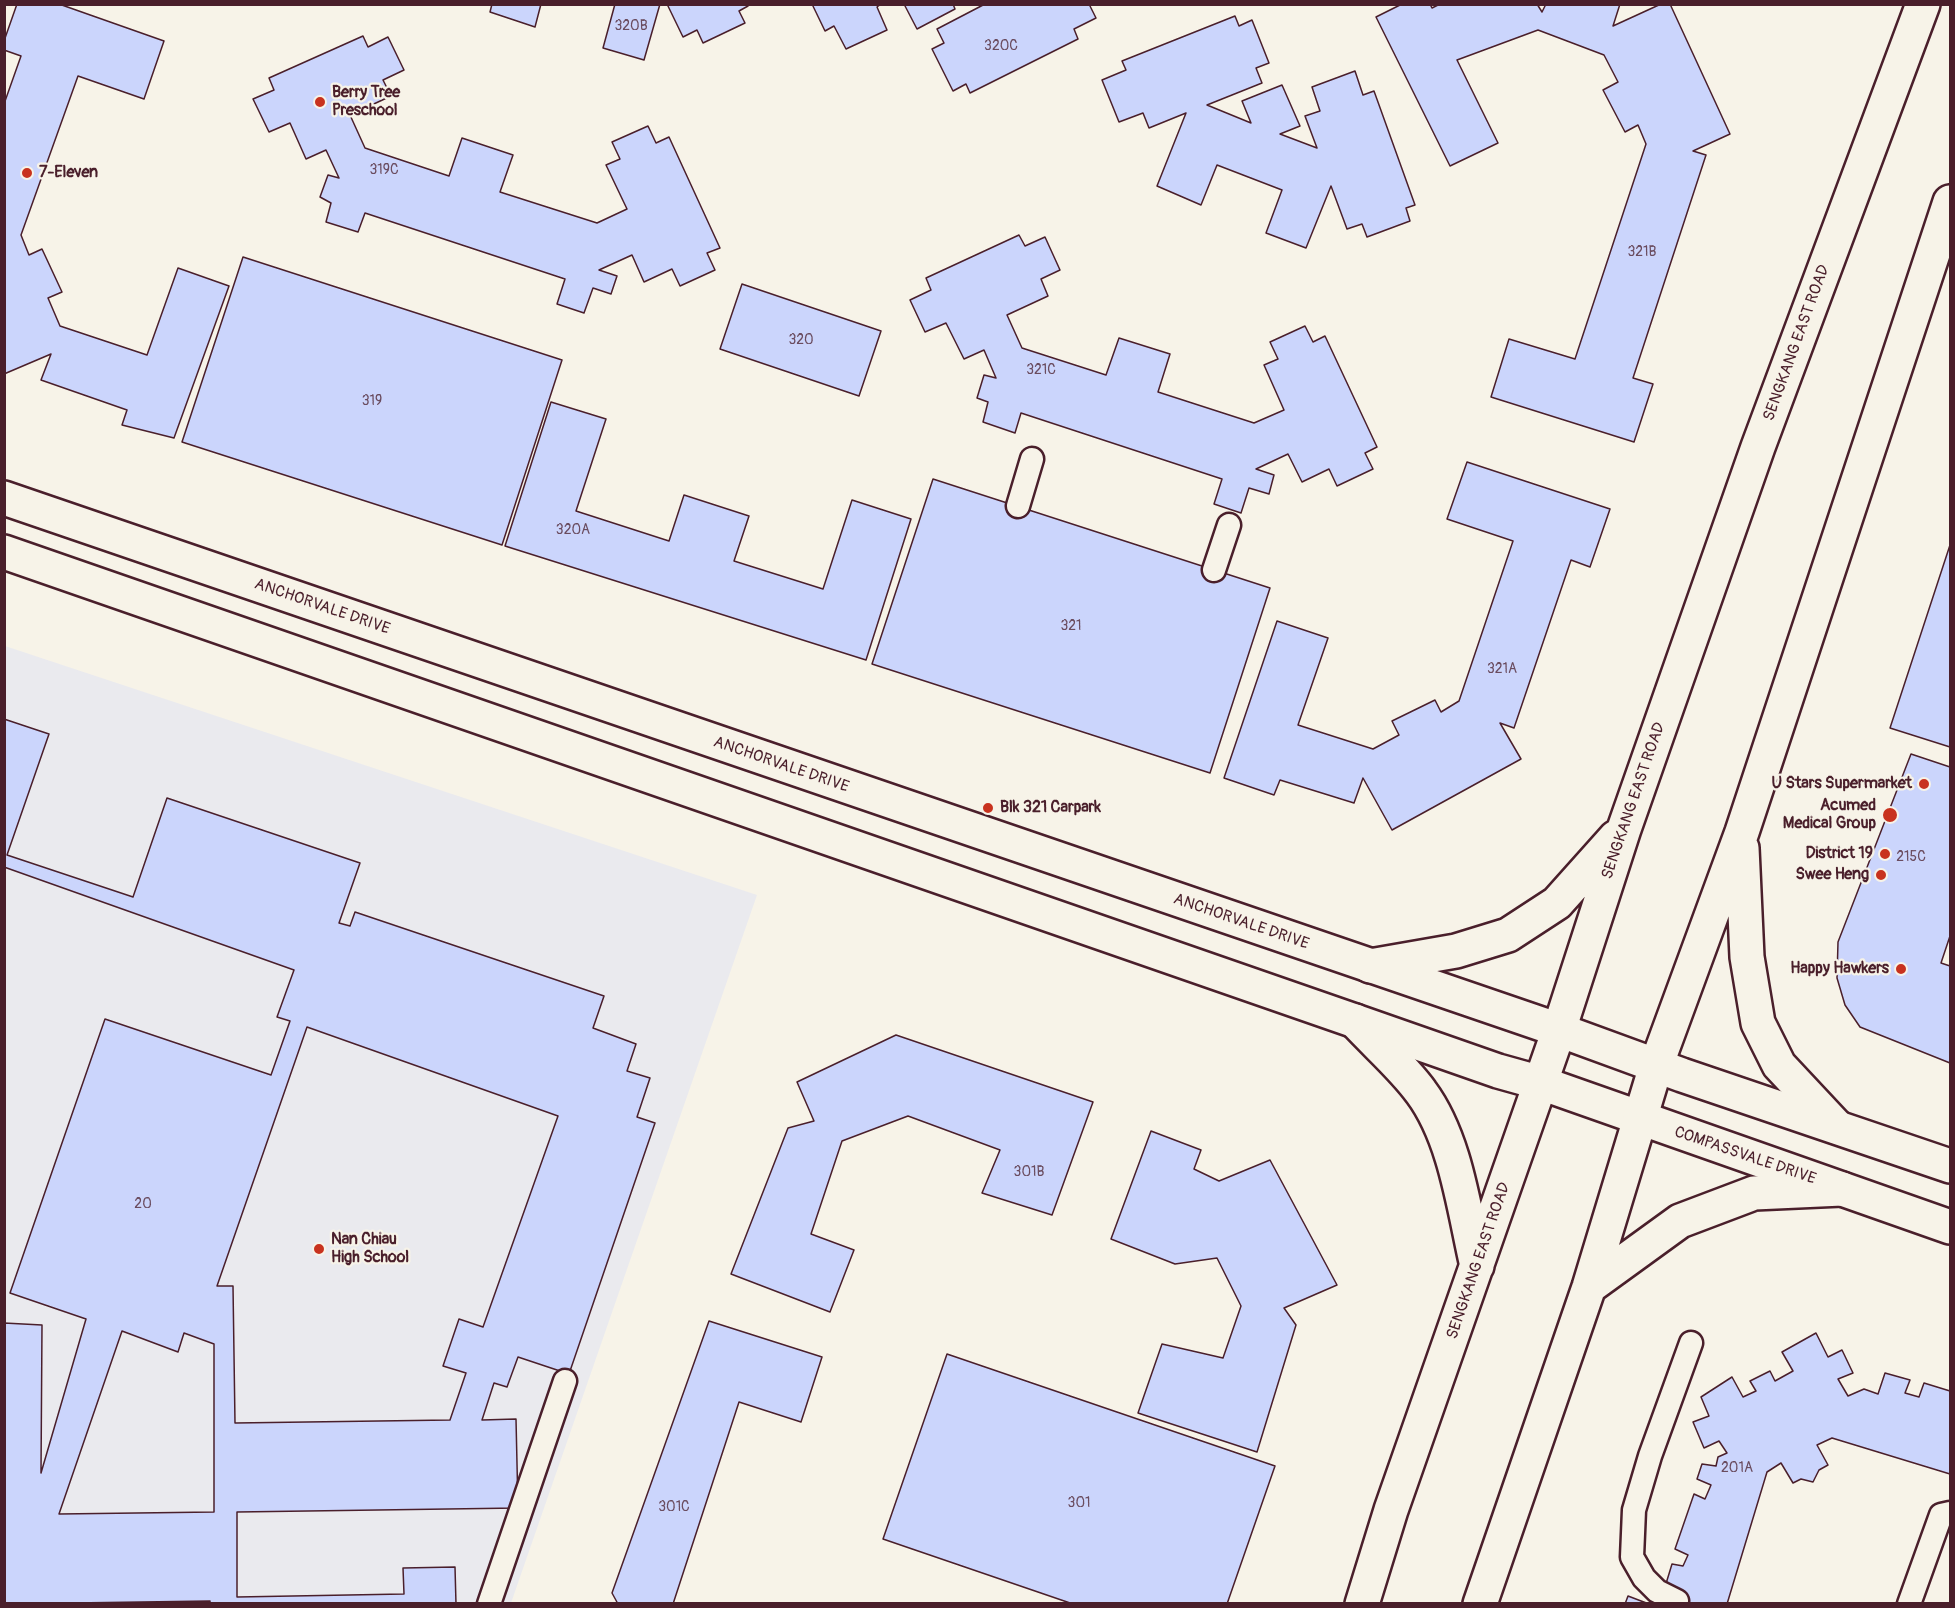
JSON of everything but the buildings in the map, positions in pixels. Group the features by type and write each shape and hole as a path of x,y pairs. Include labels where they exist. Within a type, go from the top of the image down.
{"main road":[{"name":"SENGKANG EAST ROAD","path":"1362,1604 1391,1510 1559,1030 1624,829 1758,447 1923,4"},
{"path":"1480,1604 1589,1287 1656,1066 1742,832 1950,202"},
{"name":"ANCHORVALE DRIVE","path":"4,498 1559,1030"},
{"path":"4,552 1498,1071 1541,1083"},
{"path":"1370,966 1456,951 1508,935 1557,903 1624,829"},
{"path":"1742,832 1747,957 1758,1023 1779,1065 1837,1127"},
{"path":"1355,1021 1421,1091 1440,1123 1453,1163 1477,1266"},
{"path":"1559,1030 1656,1066 1950,1166"},
{"name":"COMPASSVALE DRIVE","path":"1541,1083 1950,1227"},
{"path":"1589,1287 1680,1221 1754,1193 1842,1189"}],"lane":[{"path":"1018,506 1032,459"},
{"path":"1214,570 1229,525"},
{"path":"1677,1601 1658,1591 1644,1578 1632,1557 1634,1510 1650,1456 1691,1342"},
{"path":"489,1604 565,1381"},
{"path":"1909,1604 1941,1515 1950,1513"}],"shaded area":[{"name":"Nan Chiau High School","path":"5,646 757,895 511,1603 5,1604"}],"place":[{"name":"Berry Tree Preschool","path":"320,102"},
{"name":"7-Eleven","path":"27,173"},
{"name":"U Stars Supermarket","path":"1924,784"},
{"name":"Blk 321 Carpark","path":"988,808"},
{"name":"Acumed Medical Group","path":"1890,815"},
{"name":"District 19","path":"1885,854"},
{"name":"Swee Heng","path":"1881,875"},
{"name":"Happy Hawkers","path":"1901,969"},
{"name":"Nan Chiau High School","path":"319,1249"}]}
